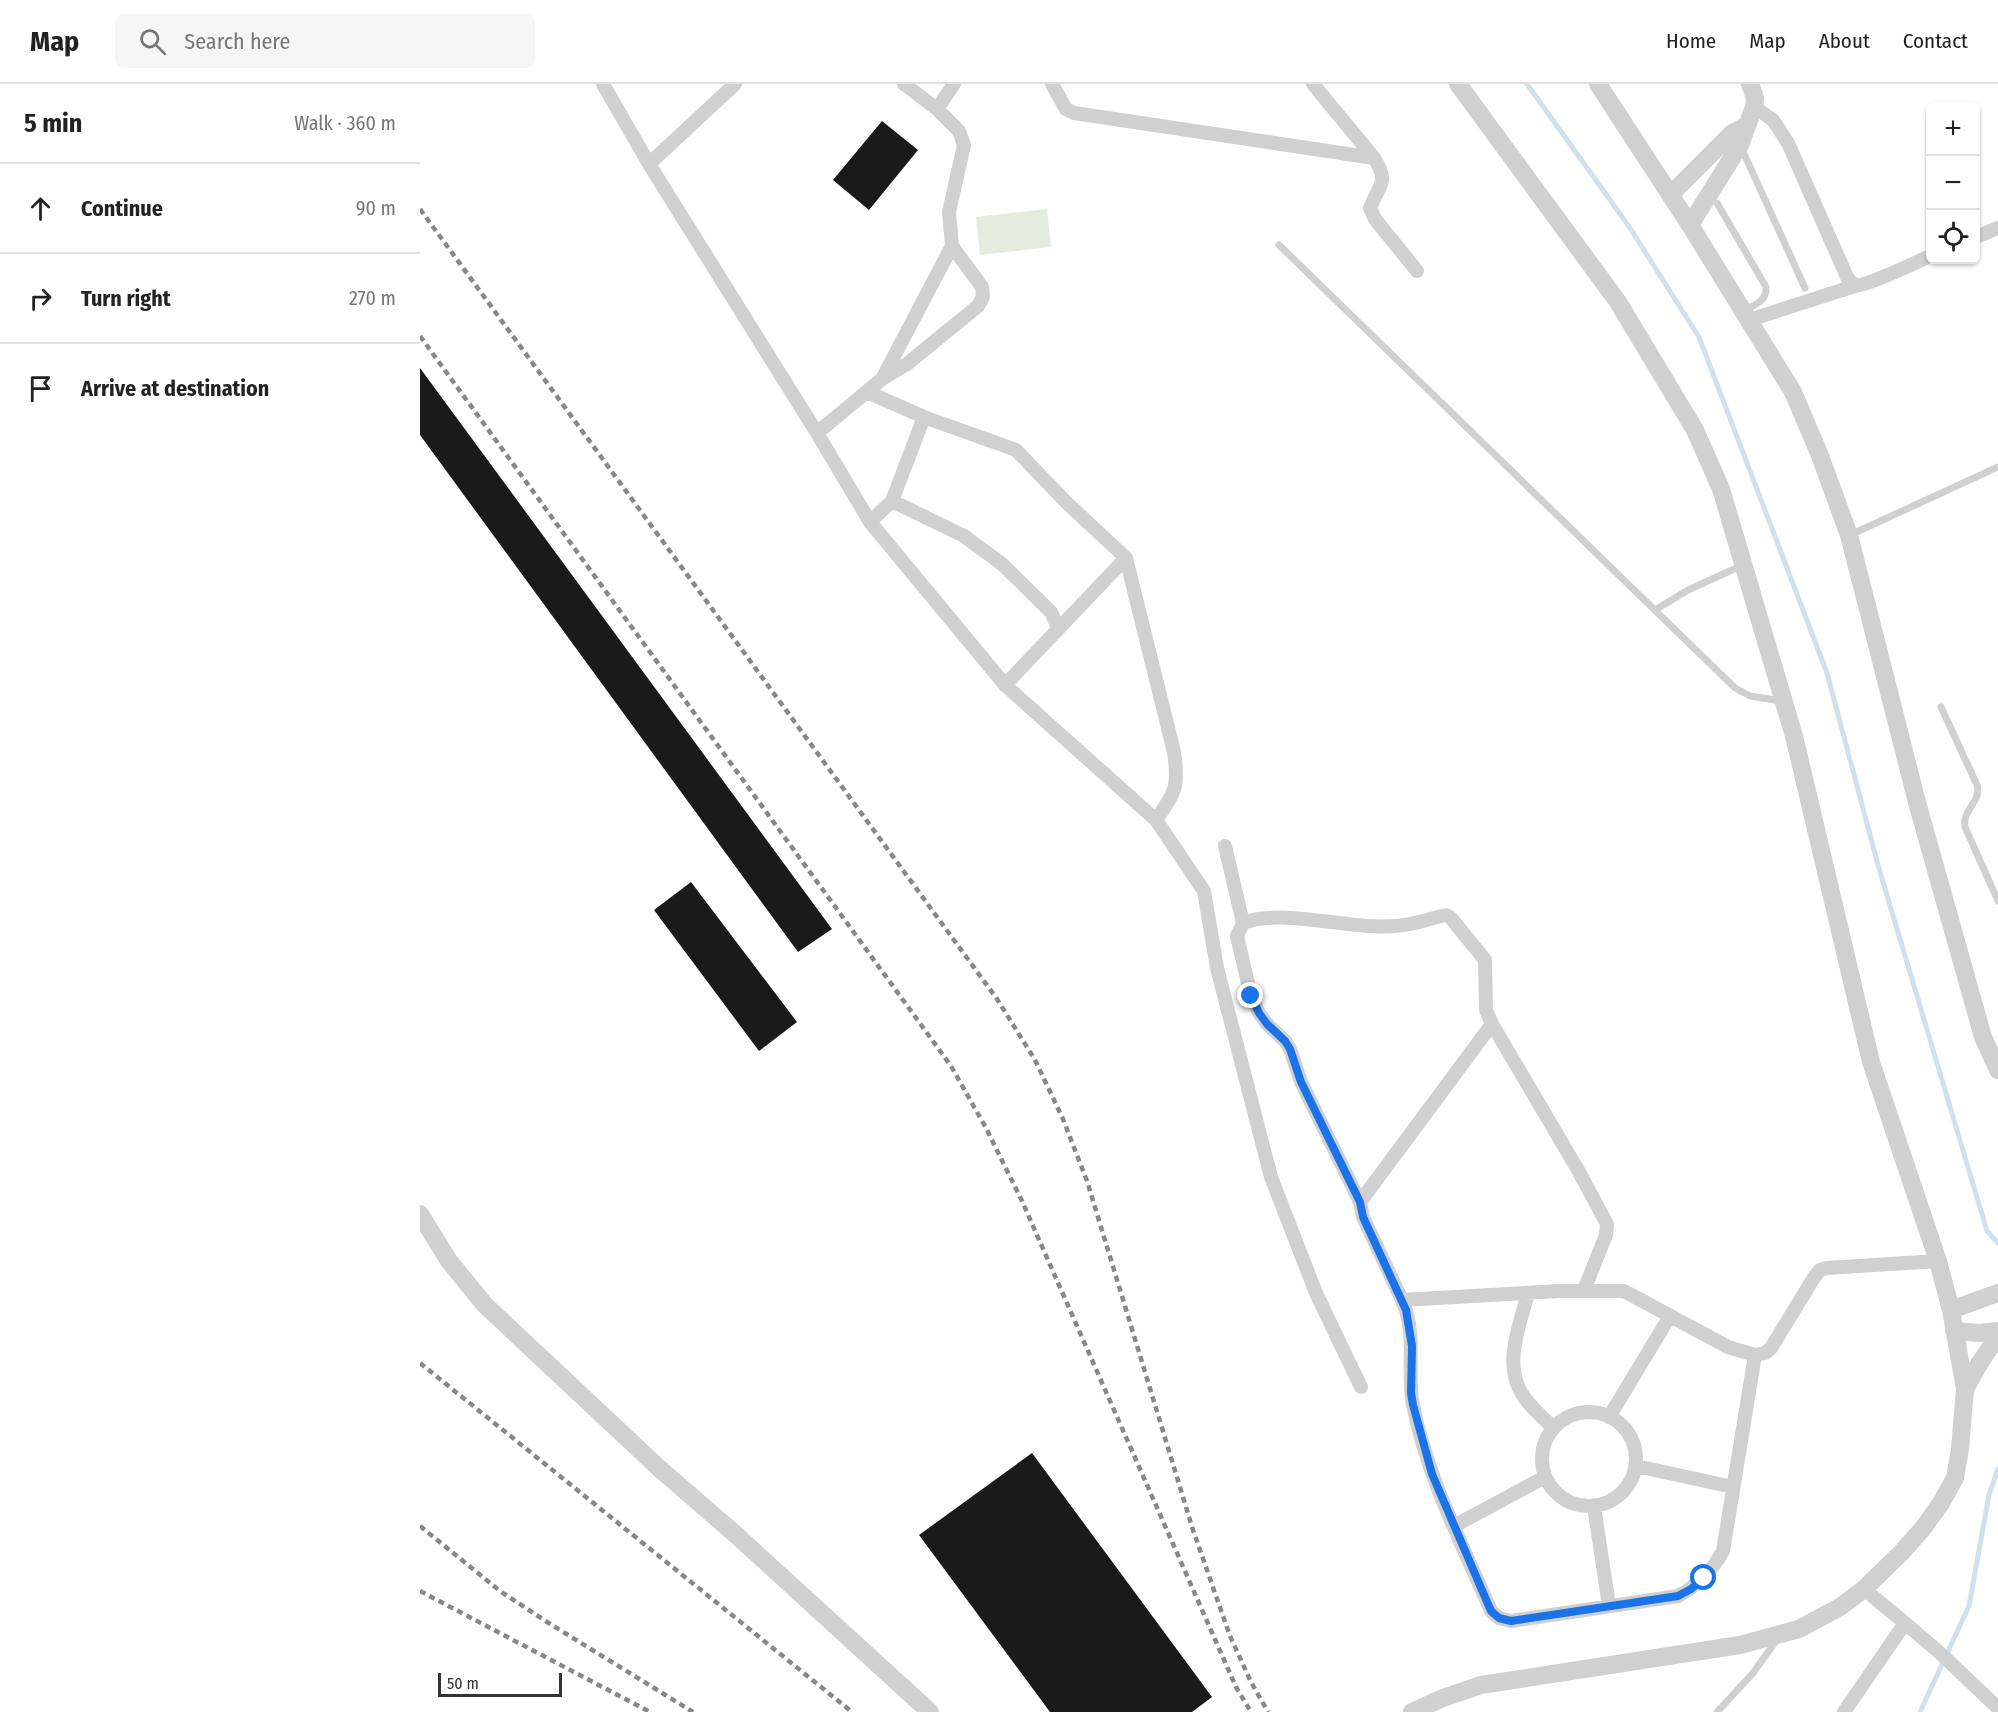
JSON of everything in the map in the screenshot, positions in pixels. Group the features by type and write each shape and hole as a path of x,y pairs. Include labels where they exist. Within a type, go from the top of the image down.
{"street":[{"path":"603,84 649,164 870,522 1005,685 1156,820 1204,891 1217,968 1271,1177 1316,1293 1361,1387"},
{"path":"649,164 735,84"},
{"path":"817,433 882,379 907,364 978,306 983,297 982,287 952,246 949,212 964,145 959,131 937,109 904,84"},
{"path":"937,109 954,84"},
{"path":"1052,84 1066,109 1074,113 1374,158"},
{"path":"1313,84 1382,170 1381,188 1370,208 1375,219 1417,271"},
{"path":"1412,1712 1481,1685 1740,1645 1781,1634 1819,1619 1840,1607 1864,1589 1924,1527 1941,1503 1955,1478 1965,1389 1951,1310 1938,1262 1871,1062 1794,736 1721,489 1695,430 1618,302 1458,84"},
{"path":"1598,84 1690,225 1792,392 1819,453 1849,536 1927,839 1983,1037 1998,1070"},
{"path":"1690,225 1740,145 1754,107 1755,98 1750,84"},
{"path":"1754,107 1773,120 1788,143 1847,278 1858,285"},
{"path":"1670,195 1732,133 1746,126"},
{"path":"1980,235 1998,228"},
{"path":"882,379 952,246"},
{"path":"1746,316 1858,285 1926,258"},
{"path":"867,392 924,417 1016,450 1066,502 1126,558 1174,752 1177,777 1173,796 1156,820"},
{"path":"870,522 892,501 924,417"},
{"path":"892,501 964,536 1002,564 1051,612 1058,628"},
{"path":"1005,685 1126,558"},
{"path":"1225,846 1243,923 1237,936 1251,996 1267,1024 1290,1049 1301,1082 1360,1202 1363,1217 1406,1310 1412,1346 1411,1393 1432,1474 1491,1611 1499,1618 1511,1621 1678,1596 1704,1578 1717,1563 1723,1551 1755,1355"},
{"path":"1243,923 1250,920 1282,918 1368,926 1416,923 1446,915 1451,918 1485,960 1486,1010 1492,1024 1607,1224 1584,1290"},
{"path":"1360,1202 1492,1024"},
{"path":"420,1214 449,1261 484,1305 660,1469 734,1533 930,1712"},
{"path":"1402,1300 1584,1290 1624,1291 1728,1347 1755,1355 1765,1353 1771,1348 1820,1270 1938,1262"},
{"path":"1528,1293 1513,1357 1513,1370 1523,1396 1554,1428"},
{"path":"1951,1310 1995,1294"},
{"path":"1609,1417 1670,1316"},
{"path":"1954,1331 1980,1333 1998,1331"},
{"path":"1965,1389 1998,1336"},
{"path":"1577,1413 1599,1413 1619,1423 1630,1437 1636,1454 1636,1466 1631,1481 1622,1493 1609,1502 1594,1506 1579,1505 1565,1500 1553,1490 1545,1478 1542,1454 1544,1443 1554,1428 1567,1417 1577,1413"},
{"path":"1636,1466 1733,1487"},
{"path":"1454,1526 1545,1478"},
{"path":"1594,1506 1609,1606"},
{"path":"1864,1589 1940,1653 1998,1708"},
{"path":"1844,1712 1905,1623"}],"lane":[{"path":"1740,145 1805,288"},
{"path":"1718,203 1766,287 1763,299 1746,316"},
{"path":"1279,246 1736,688 1757,698 1783,701"},
{"path":"1849,536 1998,467"},
{"path":"1655,610 1688,590 1743,566"},
{"path":"1941,707 1979,791 1978,797 1967,812 1964,820 1965,826 1998,901"},
{"path":"1717,1712 1753,1673 1781,1634"}],"shaded area":[{"path":"1047,209 1051,247 980,255 976,217"}],"building":[{"path":"882,121 918,150 869,210 833,180"},
{"path":"420,368 832,929 798,952 420,435"},
{"path":"691,882 797,1022 759,1051 654,910"},
{"path":"1032,1453 1212,1697 1192,1712 1050,1712 919,1535"}],"waterway":[{"path":"1527,84 1628,225 1699,337 1827,673 1878,865 1987,1231 1998,1243"},
{"path":"1920,1712 1969,1606 1989,1495 1998,1469"}],"railway":[{"path":"420,209 997,999 1035,1060 1063,1119 1087,1181 1193,1530 1230,1636 1268,1712"},
{"path":"420,336 951,1066 986,1128 1022,1201 1236,1687 1251,1712"},
{"path":"420,1363 852,1712"},
{"path":"420,1526 500,1591 693,1712"},
{"path":"420,1591 650,1712"}],"route":[{"path":"1251,996 1267,1024 1290,1049 1301,1082 1360,1202 1363,1217 1406,1310 1412,1346 1411,1393 1432,1474 1491,1611 1499,1618 1511,1621 1678,1596 1704,1578"}]}
